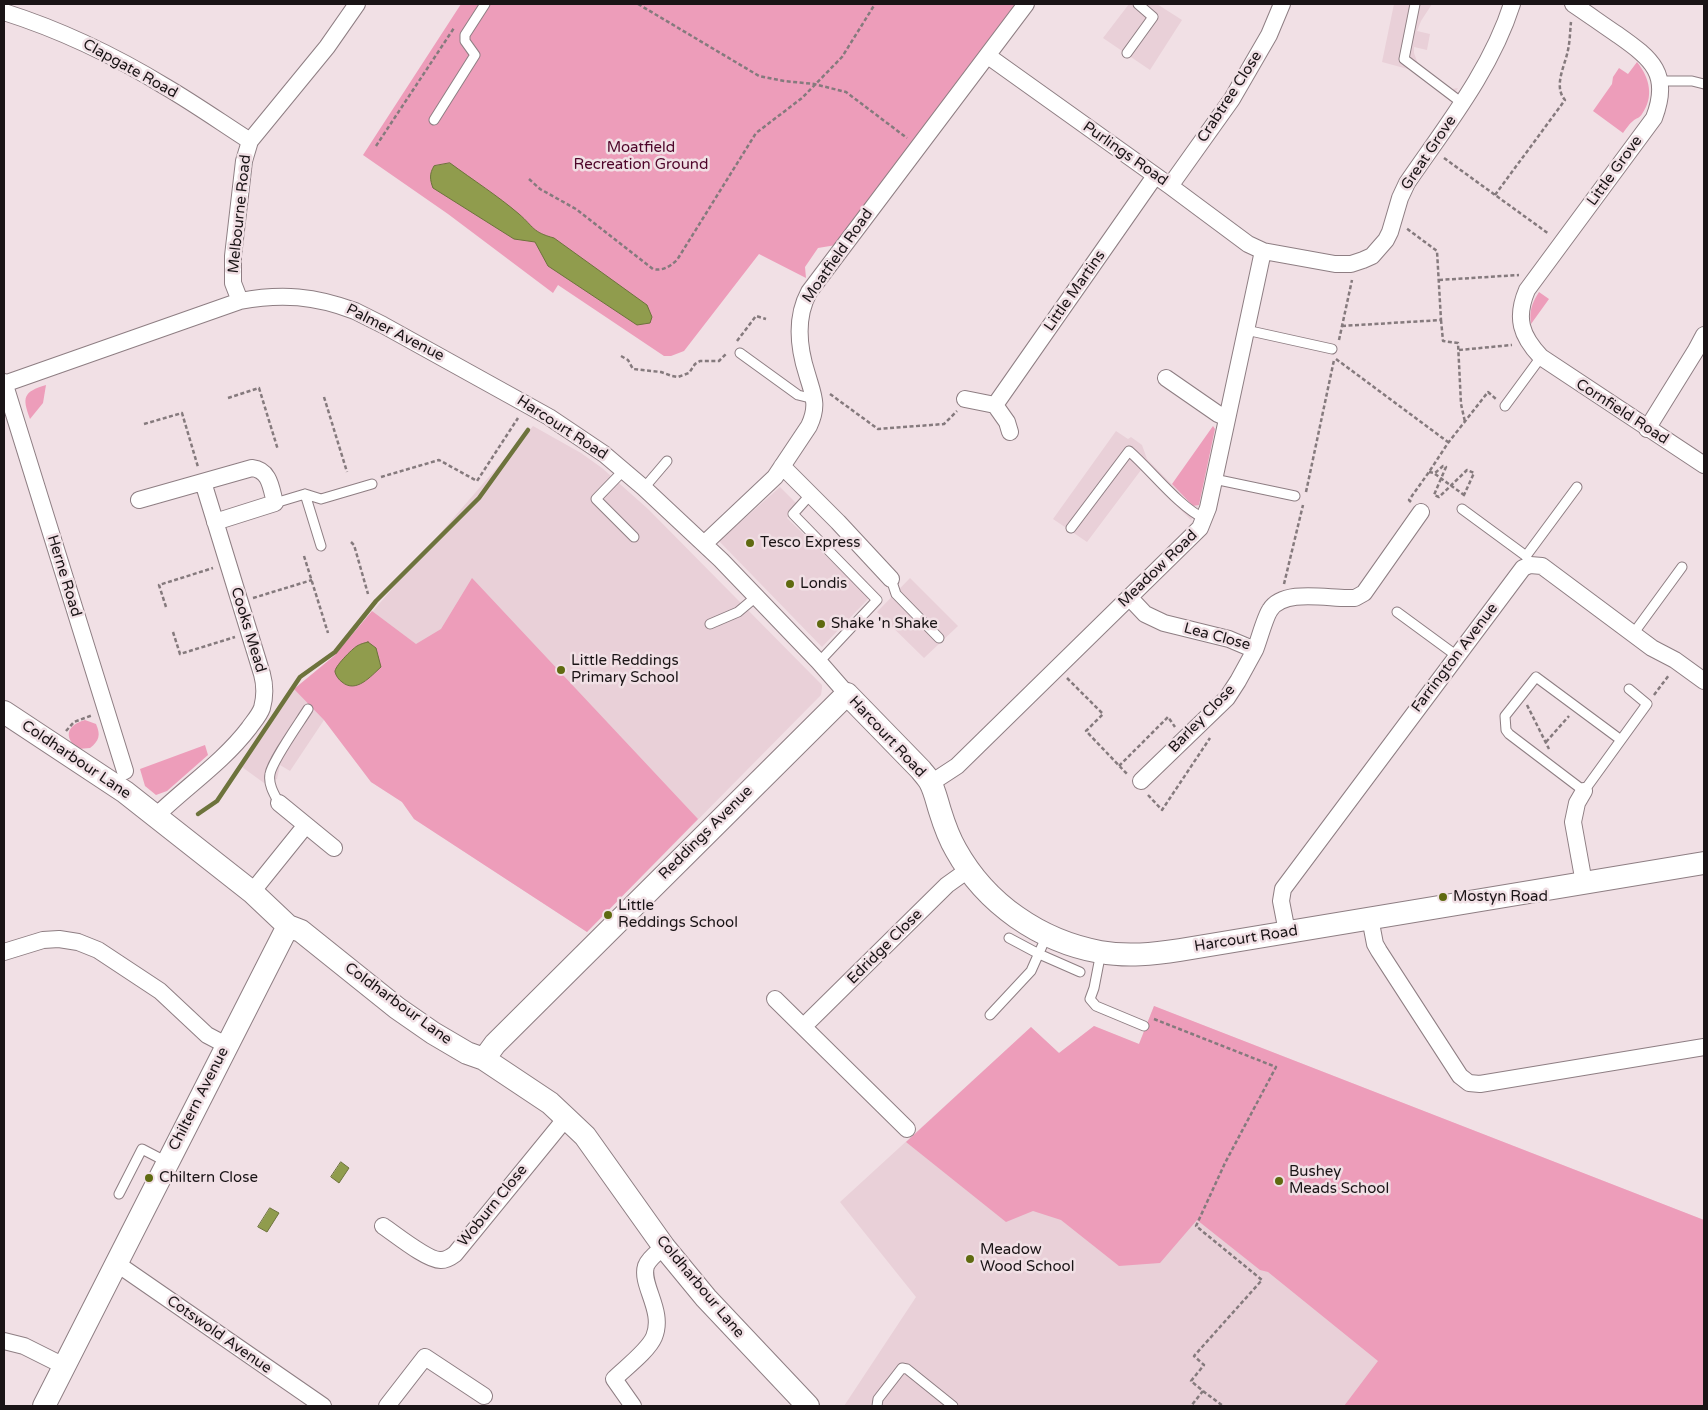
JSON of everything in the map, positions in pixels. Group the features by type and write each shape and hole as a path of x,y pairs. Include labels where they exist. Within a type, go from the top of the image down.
{"street":[{"name":"Melbourne Road","path":"240,302 233,283 233,256 244,161 250,141 328,47 357,4"},
{"name":"Moatfield Road","path":"704,544 775,477 810,426 815,411 814,399 799,342 799,320 803,304 809,292 1026,4"},
{"name":"Crabtree Close","path":"1170,186 1237,92 1269,35 1282,4"},
{"name":"Great Grove","path":"1263,250 1335,264 1351,264 1372,256 1386,240 1407,182 1479,77 1496,45 1512,4"},
{"name":"Little Grove","path":"1541,357 1528,344 1522,331 1521,310 1527,290 1654,118 1659,101 1658,81 1654,67 1643,53 1573,4"},
{"name":"Clapgate Road","path":"4,12 67,35 126,64 166,87 250,141"},
{"name":"Purlings Road","path":"988,56 1248,244 1263,250"},
{"name":"Little Martins","path":"995,405 1155,176"},
{"name":"Meadow Road","path":"931,783 958,766 1195,534 1204,519 1214,479 1263,250"},
{"name":"Palmer Avenue","path":"240,302 263,297 299,296 334,303 383,325 486,382"},
{"path":"4,384 240,302"},
{"path":"1648,429 1704,335"},
{"name":"Cornfield Road","path":"1541,357 1704,465"},
{"path":"1166,378 1218,414 1227,418"},
{"name":"Harcourt Road","path":"486,382 579,436 624,470 757,596 847,694 921,770 931,783 945,826 968,870 1001,905 1043,944 1068,944 1101,952 1154,954 1704,863"},
{"name":"Herne Road","path":"4,384 126,771"},
{"path":"965,399 995,405 1007,422 1010,432"},
{"path":"782,466 891,579"},
{"path":"139,500 252,468 260,469 265,473 270,482 275,503 215,522"},
{"name":"Cooks Mead","path":"156,816 219,761 243,735 262,708 264,685 250,633 203,482"},
{"path":"1285,598 1355,598 1364,593 1421,512"},
{"path":"1528,560 1542,566 1652,648 1675,660 1704,681"},
{"name":"Farrington Avenue","path":"1287,932 1281,901 1283,889 1528,560"},
{"name":"Lea Close","path":"1129,597 1145,614 1158,621 1229,639 1255,650 1268,612 1275,603 1285,598"},
{"name":"Barley Close","path":"1139,784 1227,698 1255,650"},
{"name":"Reddings Avenue","path":"484,1059 495,1044 847,694"},
{"name":"Coldharbour Lane","path":"4,712 125,792 252,892 288,926 301,931 432,1033 468,1053 484,1059 550,1103 586,1136 664,1247 706,1298 808,1406"},
{"path":"1584,791 1576,803 1573,822 1584,882"},
{"path":"279,803 334,848"},
{"path":"252,892 306,825"},
{"name":"Edridge Close","path":"804,1026 947,885 968,870"},
{"path":"1370,918 1375,944 1379,951 1460,1076 1469,1084 1480,1084 1704,1047"},
{"name":"Chiltern Avenue","path":"44,1406 288,926"},
{"path":"4,952 43,940 58,939 78,942 98,950 160,991 207,1036 226,1045"},
{"path":"775,999 907,1129"},
{"name":"Woburn Close","path":"383,1226 430,1258 441,1260 451,1257 566,1118"},
{"path":"633,1406 614,1378 653,1339 657,1322 645,1272 646,1265 650,1259 664,1247"},
{"name":"Cotswold Avenue","path":"116,1263 323,1406"},
{"path":"4,1341 24,1346 64,1366"},
{"path":"387,1406 425,1357 484,1396"}],"lane":[{"path":"434,120 474,55 465,41 465,35 485,4"},
{"path":"1127,53 1153,18 1138,4"},
{"path":"1414,4 1404,58 1462,103"},
{"path":"1658,81 1692,81 1704,84"},
{"path":"1246,330 1335,345"},
{"path":"740,353 798,395 814,399"},
{"path":"1505,406 1541,357"},
{"path":"1071,528 1129,452 1143,463 1192,514 1204,519"},
{"path":"644,488 667,461"},
{"path":"624,470 596,499 634,536"},
{"path":"1214,479 1295,496"},
{"path":"275,503 305,494 321,499 373,481"},
{"path":"1462,509 1528,560 1578,487"},
{"path":"305,494 321,546"},
{"path":"810,494 793,514 876,600 819,662"},
{"path":"1633,634 1682,567"},
{"path":"891,579 896,594 939,638"},
{"path":"710,624 738,612 757,596"},
{"path":"1397,612 1456,656"},
{"path":"1621,740 1536,677 1505,716 1506,730 1584,791 1621,740 1647,704 1628,688"},
{"path":"279,803 273,794 270,772 308,709"},
{"path":"1009,938 1043,944 1080,972"},
{"path":"990,1015 1031,971 1043,944"},
{"path":"1101,952 1090,999 1096,1006 1144,1026"},
{"path":"119,1194 142,1149 167,1162"},
{"path":"877,1406 878,1399 902,1368 907,1369 953,1406"}],"path":[{"path":"638,4 759,76 814,84 846,92 918,147"},
{"path":"529,179 540,189 576,209 653,269 660,270 670,266 677,260 756,133 765,124 802,98 842,57 875,4"},
{"path":"1496,195 1565,100 1561,96 1560,81 1568,49 1573,4"},
{"path":"376,146 454,28"},
{"path":"1431,148 1562,243"},
{"path":"1400,224 1437,251 1443,341 1458,343 1461,404 1465,422"},
{"path":"1335,345 1342,326 1352,277 1351,264"},
{"path":"1439,280 1538,275"},
{"path":"734,344 756,316 766,319"},
{"path":"1342,326 1441,320"},
{"path":"1459,350 1528,344"},
{"path":"621,356 628,360 634,369 653,370 678,376 689,373 695,364 700,361 720,361 729,351"},
{"path":"1285,598 1284,584 1305,498 1334,358 1448,442"},
{"path":"807,376 824,391 878,429 944,424 962,407 965,399"},
{"path":"228,398 259,388 278,450"},
{"path":"1421,512 1409,500 1448,442 1488,392 1505,406"},
{"path":"324,397 347,472"},
{"path":"373,481 439,460 477,481 526,405"},
{"path":"144,424 182,413 203,482"},
{"path":"1434,473 1464,495"},
{"path":"350,542 354,545 368,594"},
{"path":"304,556 328,633"},
{"path":"166,607 159,585 228,563"},
{"path":"240,602 312,580"},
{"path":"173,632 180,654 250,633"},
{"path":"1057,668 1103,714 1086,731 1162,810 1214,732"},
{"path":"1522,694 1562,774"},
{"path":"1535,754 1576,707"},
{"path":"57,747 70,725 74,722 106,711"},
{"path":"1119,766 1168,717 1184,739"},
{"path":"1150,1017 1276,1067 1225,1163 1196,1226 1262,1280 1194,1356 1204,1365 1191,1381 1223,1406"},
{"path":"1193,1405 1203,1391"}],"shaded area":[{"path":"1129,4 1157,4 1182,20 1150,70 1103,38"},
{"path":"1394,4 1432,4 1417,31 1430,34 1427,50 1414,47 1414,53 1418,64 1452,89 1458,88 1450,101 1415,71 1382,62"},
{"path":"450,163 511,207 534,229 554,238 647,305 652,317 650,323 637,325 548,266 535,242 514,239 433,188 430,177 434,166"},
{"name":"Little Reddings Primary School","path":"533,426 581,453 602,468 648,509 822,685 821,695 587,932 414,819 402,802 371,782 324,720 290,771 280,765 277,779 264,783 242,767 294,689 334,656"},
{"path":"1116,431 1128,439 1131,437 1142,445 1147,459 1193,506 1199,505 1191,520 1141,470 1087,542 1053,519"},
{"path":"780,487 796,503 787,518 869,598 822,647 719,541"},
{"path":"910,578 958,626 924,658 877,612"},
{"path":"368,642 376,648 381,667 358,685 347,685 338,678 335,670 355,648"},
{"name":"Bushey Meads School","path":"1154,1006 1704,1220 1704,1406 844,1406 916,1297 840,1202 1031,1027 1059,1053 1094,1026 1139,1044"},
{"path":"341,1162 349,1168 339,1183 331,1177"},
{"path":"270,1208 279,1213 267,1232 258,1227"}],"green space":[{"name":"Moatfield Recreation Ground","path":"461,4 1017,4 836,245 818,248 805,267 806,278 759,254 684,351 671,356 664,356 558,285 553,293 448,214 363,155"},
{"path":"1637,62 1645,74 1649,88 1648,101 1641,115 1623,133 1593,111 1612,84 1613,77 1619,68 1628,74"},
{"path":"1539,292 1549,299 1531,324 1530,315 1532,307"},
{"path":"46,385 43,403 30,419 25,400 26,396 33,390"},
{"path":"1213,426 1215,429 1199,505 1193,506 1172,484"},
{"path":"472,578 698,819 587,932 414,819 402,802 371,782 324,720 294,689 334,656 372,611 416,644 441,629"},
{"path":"85,720 96,724 98,737 90,748 78,749 70,740 69,732 74,725"},
{"path":"205,745 208,755 167,791 156,795 145,786 140,769"},
{"name":"Bushey Meads School","path":"1154,1006 1704,1220 1704,1406 1344,1406 1378,1361 1268,1272 1260,1270 1197,1220 1160,1263 1119,1266 1061,1220 1033,1211 1006,1222 906,1142 1031,1027 1059,1053 1094,1026 1139,1044"}],"waterway":[{"path":"198,814 217,801 300,677 335,652 376,601 479,498 528,430"}],"place":[{"name":"Tesco Express","path":"750,543"},
{"name":"Londis","path":"790,584"},
{"name":"Shake 'n Shake","path":"821,624"},
{"name":"Little Reddings Primary School","path":"561,670"},
{"name":"Mostyn Road","path":"1443,897"},
{"name":"Little Reddings School","path":"608,915"},
{"name":"Chiltern Close","path":"149,1178"},
{"name":"Bushey Meads School","path":"1279,1181"},
{"name":"Meadow Wood School","path":"970,1259"}]}
